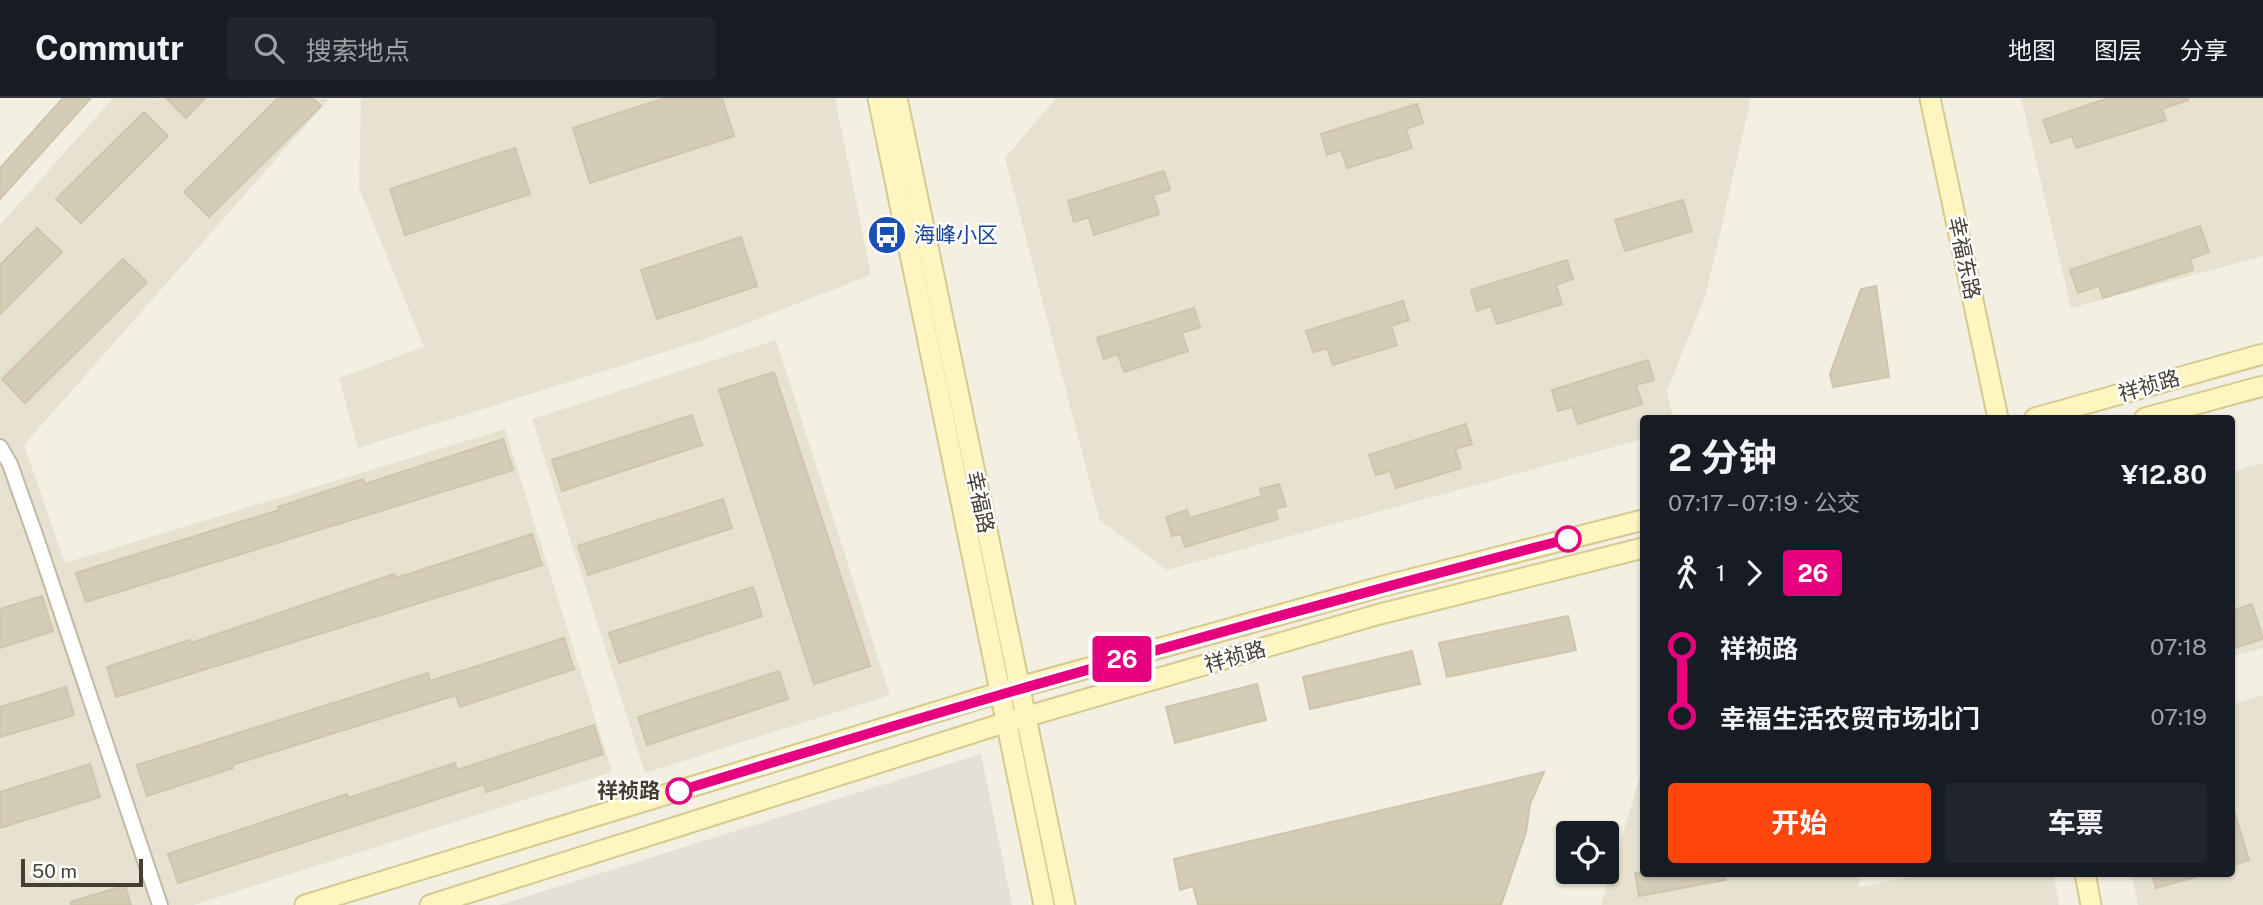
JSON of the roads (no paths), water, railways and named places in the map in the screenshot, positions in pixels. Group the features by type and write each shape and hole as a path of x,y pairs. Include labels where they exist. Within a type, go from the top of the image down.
{"street":[{"name":"幸福路","path":"878,98 1004,723 1044,905"},
{"name":"幸福路","path":"897,98 1065,905"},
{"name":"幸福东路","path":"1930,98 1997,415"},
{"name":"祥祯路","path":"2046,415 2263,355"},
{"path":"2156,415 2263,386"},
{"path":"0,447 10,464 160,905"},
{"name":"祥祯路","path":"305,905 998,693 1380,587 1640,521"},
{"name":"祥祯路","path":"430,905 469,899 1004,723 1380,614 1640,549"},
{"path":"2086,877 2091,905"}],"place":[{"name":"海峰小区","path":"887,235"},
{"name":"祥祯路","path":"679,791"}]}
